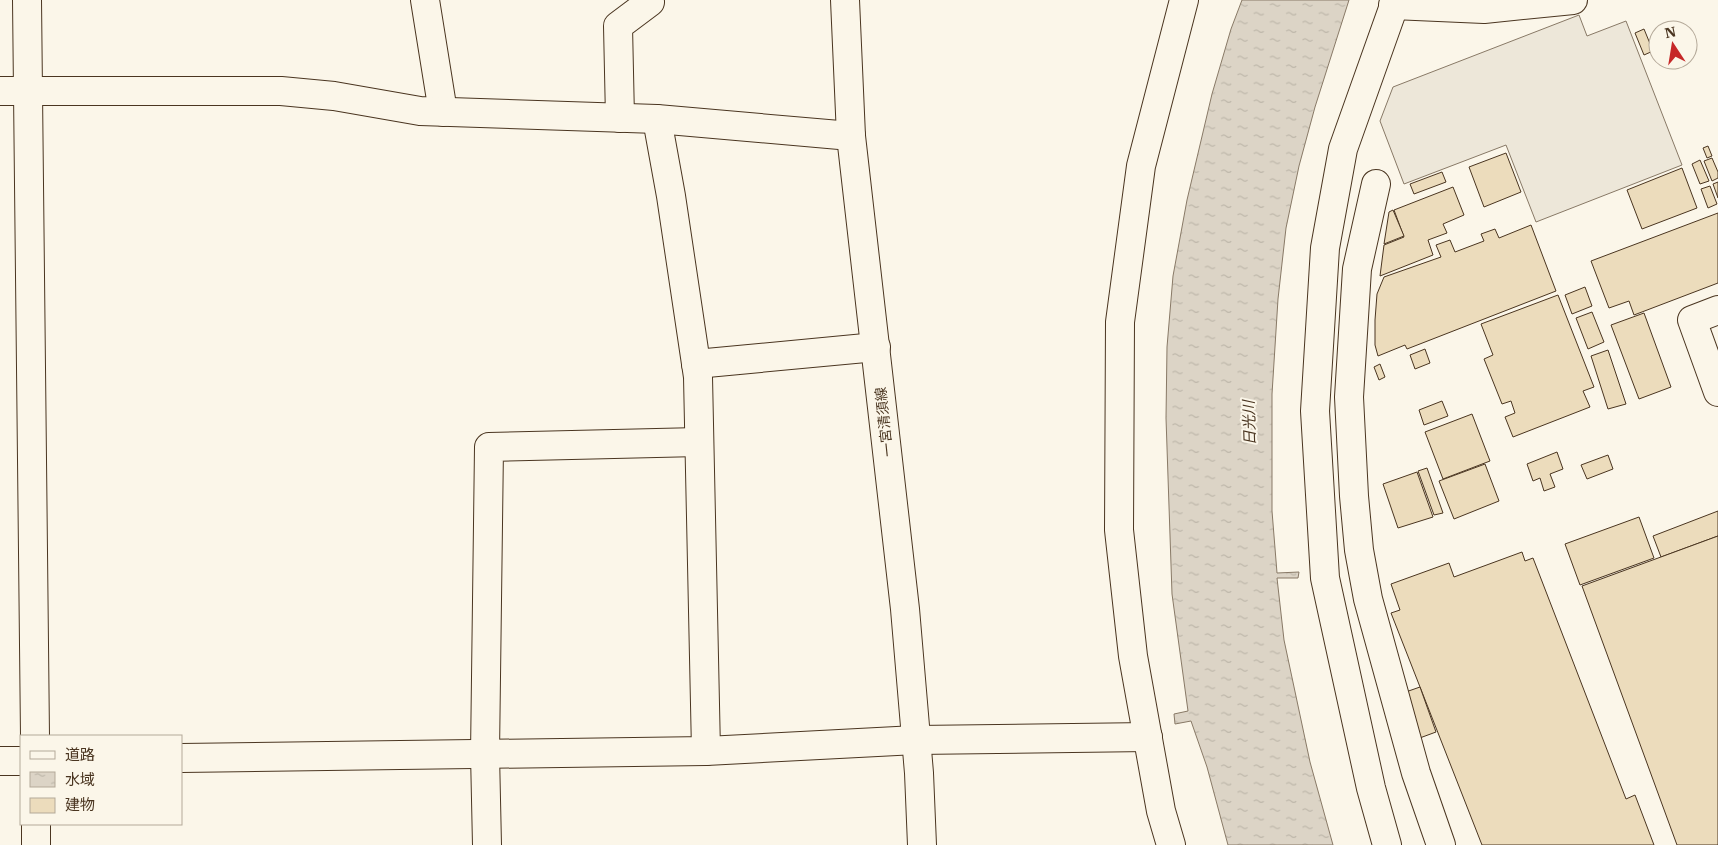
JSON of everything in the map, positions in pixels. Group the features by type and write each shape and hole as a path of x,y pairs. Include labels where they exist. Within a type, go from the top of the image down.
{"street":[{"path":"27,0 35,735"},
{"path":"425,0 443,112"},
{"path":"620,118 618,26 650,2 650,0"},
{"name":"一宮清須線","path":"845,0 851,136 905,609 916,740 922,845"},
{"path":"1171,845 1161,811 1133,656 1119,530 1120,322 1141,166 1184,0"},
{"path":"1387,845 1371,788 1325,578 1314,411 1325,248 1343,149 1394,3 1484,9 1574,0"},
{"path":"0,91 282,91 334,96 443,112 657,119 851,136"},
{"path":"657,119 671,196 696,364 706,751"},
{"path":"1376,184 1357,269 1349,398 1359,550 1368,599 1416,773 1441,845"},
{"path":"1718,310 1692,320 1718,392"},
{"path":"696,364 876,347"},
{"path":"487,845 489,447 699,442"},
{"path":"182,758 706,751 916,740 1148,737"},
{"path":"0,761 20,761"},
{"path":"36,825 36,845"}],"shaded area":[{"path":"1579,15 1587,36 1626,21 1682,165 1536,222 1506,145 1404,184 1380,121 1393,87"}],"water":[{"name":"日光川","path":"1242,0 1349,0 1315,107 1299,166 1286,228 1278,299 1272,394 1272,511 1277,573 1299,572 1298,578 1277,578 1284,640 1310,762 1333,845 1228,845 1207,767 1191,721 1175,724 1174,714 1188,711 1172,594 1166,418 1167,347 1173,276 1187,200 1212,94 1231,29"}],"building":[{"path":"1644,29 1648,39 1648,53 1644,55 1635,33"},
{"path":"1708,146 1712,156 1707,158 1703,148"},
{"path":"1506,153 1521,192 1484,207 1469,167"},
{"path":"1712,158 1718,172 1718,178 1712,181 1704,161"},
{"path":"1700,160 1709,181 1700,184 1692,164"},
{"path":"1682,168 1697,208 1642,229 1627,190"},
{"path":"1442,172 1446,182 1414,194 1410,184"},
{"path":"1718,182 1718,198 1713,184"},
{"path":"1710,186 1717,204 1708,208 1701,189"},
{"path":"1453,187 1464,215 1443,224 1447,233 1428,240 1433,255 1380,276 1384,245 1404,237 1394,210"},
{"path":"1393,210 1404,236 1384,244 1389,212"},
{"path":"1718,213 1718,283 1634,315 1629,301 1609,308 1591,261"},
{"path":"1531,225 1556,291 1407,349 1405,345 1378,356 1375,345 1375,320 1377,294 1384,277 1441,257 1436,245 1450,240 1455,252 1484,241 1481,234 1495,229 1499,238"},
{"path":"1585,287 1592,306 1572,314 1565,295"},
{"path":"1558,295 1594,387 1583,391 1590,407 1513,437 1505,417 1515,413 1511,401 1502,404 1484,359 1493,355 1481,324"},
{"path":"1592,312 1604,342 1588,349 1576,318"},
{"path":"1644,313 1671,387 1639,399 1611,325"},
{"path":"1425,349 1430,363 1415,369 1410,355"},
{"path":"1608,350 1626,404 1608,409 1591,356"},
{"path":"1380,364 1385,377 1379,380 1374,367"},
{"path":"1442,401 1448,416 1424,425 1419,410"},
{"path":"1472,414 1490,461 1443,479 1425,432"},
{"path":"1557,452 1563,469 1550,474 1555,487 1544,491 1540,478 1533,481 1527,464"},
{"path":"1608,455 1613,469 1587,479 1581,465"},
{"path":"1485,464 1499,501 1454,519 1439,481"},
{"path":"1427,468 1443,513 1434,515 1418,471"},
{"path":"1417,472 1433,517 1398,528 1383,484"},
{"path":"1718,511 1718,536 1661,557 1653,536"},
{"path":"1639,517 1654,558 1580,585 1565,544"},
{"path":"1718,536 1718,845 1677,845 1582,586"},
{"path":"1522,552 1525,561 1533,558 1626,799 1635,795 1654,845 1482,845 1391,613 1400,610 1391,584 1449,563 1454,577"},
{"path":"1420,687 1436,732 1417,739 1400,694"}]}
